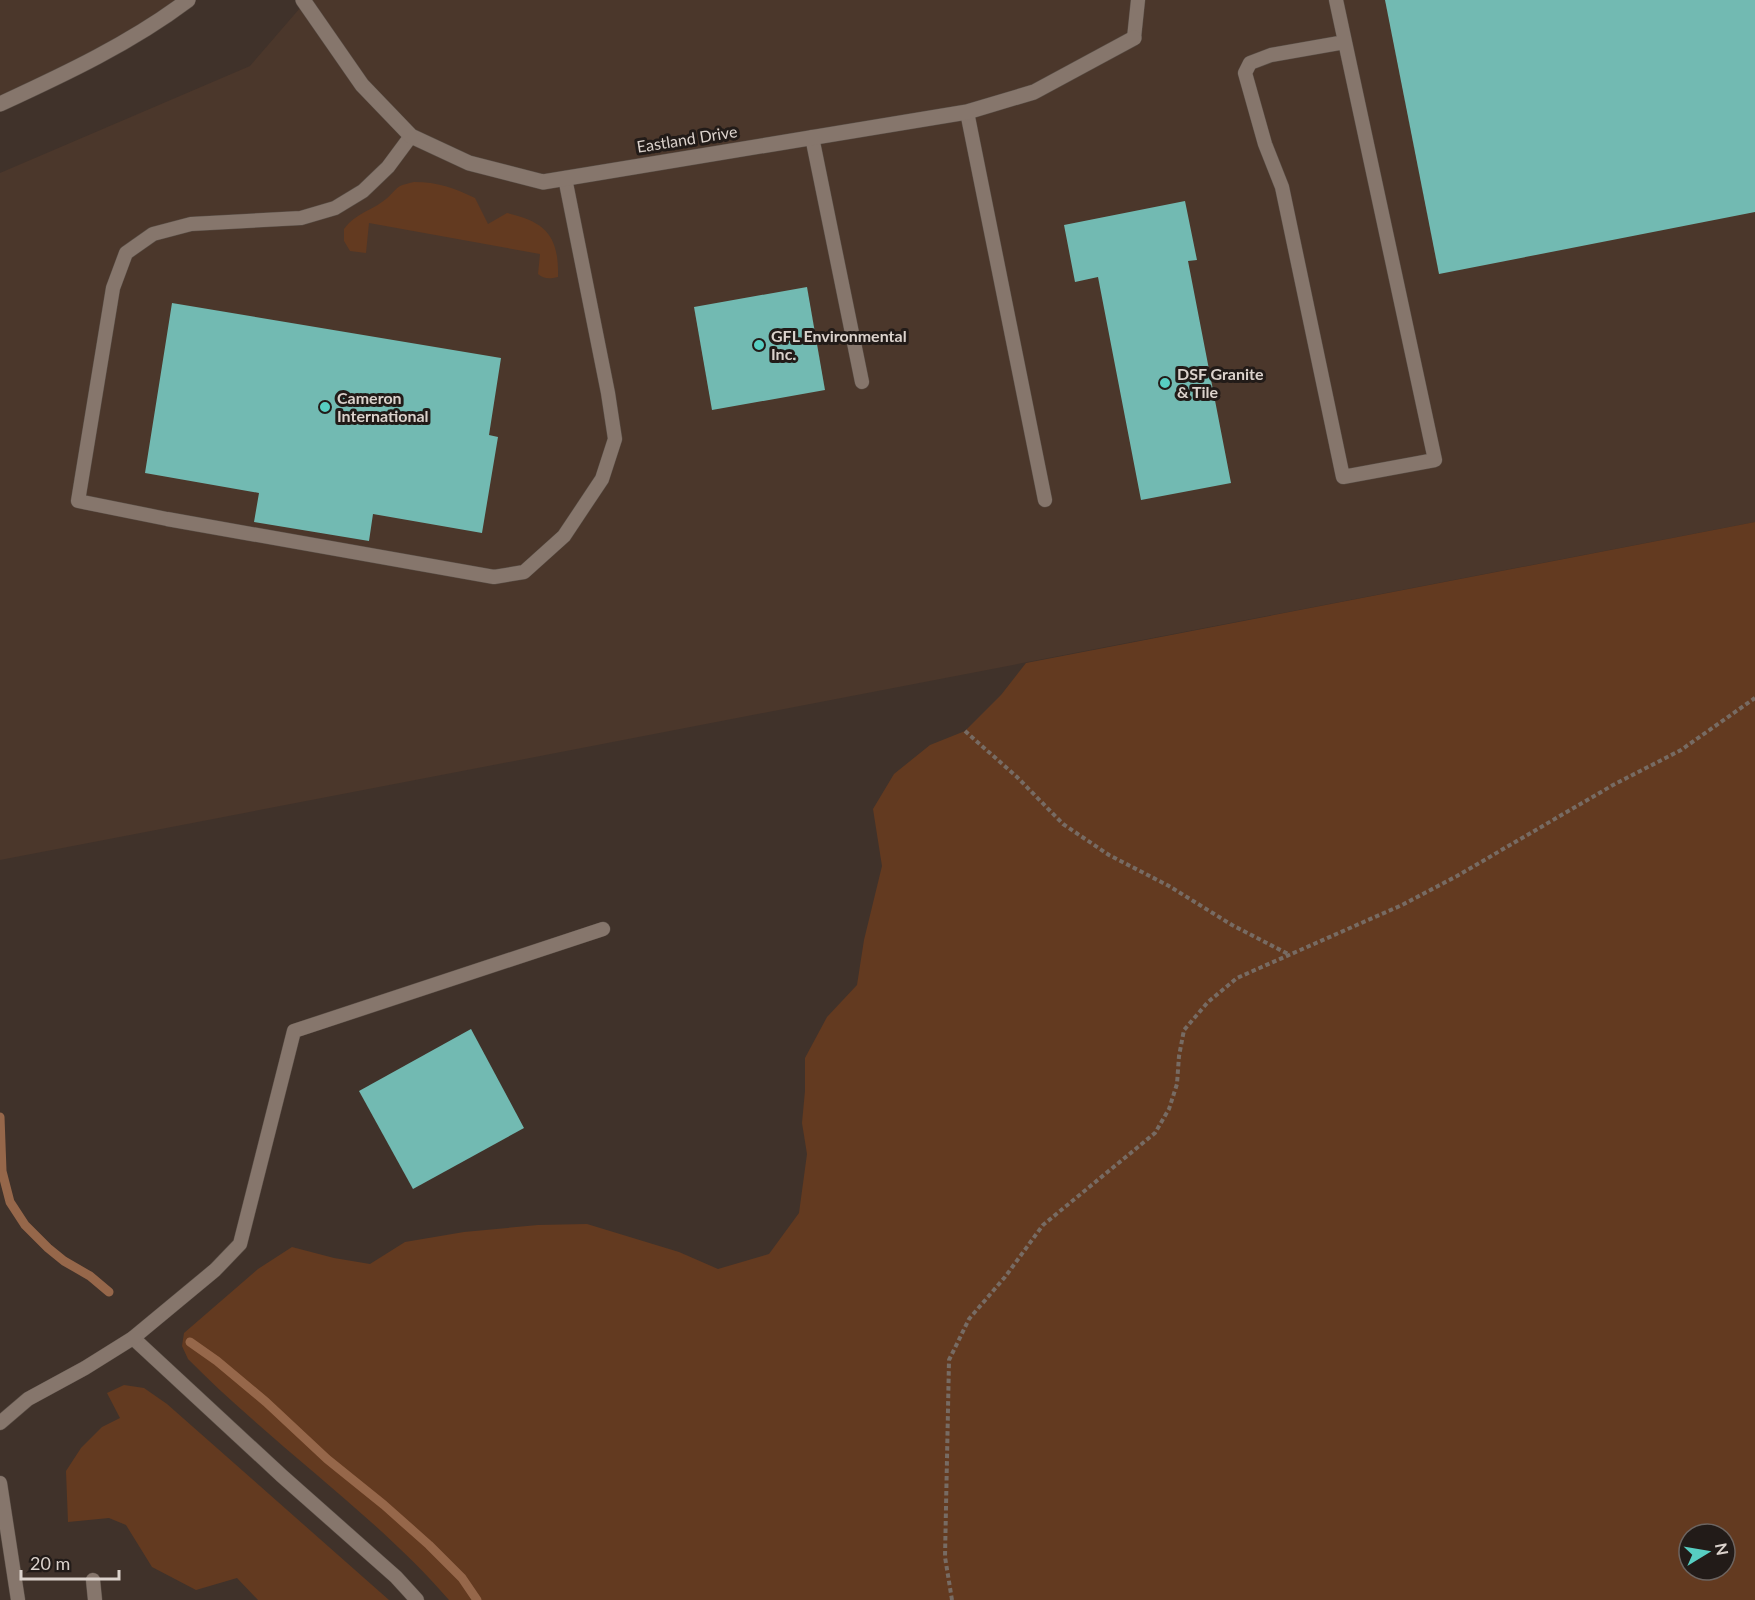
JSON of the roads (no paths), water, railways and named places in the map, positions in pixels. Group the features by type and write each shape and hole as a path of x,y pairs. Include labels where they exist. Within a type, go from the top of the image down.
{"street":[{"path":"0,104 110,50 167,16 188,0"},
{"name":"Eastland Drive","path":"303,0 362,85 411,136 469,163 543,182 967,112 1034,92 1134,38"}],"lane":[{"path":"1134,38 1137,0"},
{"path":"1336,0 1435,460 1343,477 1282,187 1265,144 1245,73 1250,63 1271,55 1345,42"},
{"path":"967,112 1045,500"},
{"path":"411,136 388,167 363,191 335,208 301,218 191,224 153,234 126,253 113,288 78,501 494,577 524,572 564,536 577,517 602,479 615,439 565,178"},
{"path":"812,137 862,382"},
{"path":"0,1423 28,1399 85,1368 133,1338 215,1270 240,1244 294,1031 603,929"},
{"path":"133,1338 396,1577 417,1600"},
{"path":"0,1483 18,1600"},
{"path":"93,1580 95,1600"}],"waterway":[{"path":"0,1117 2,1171 10,1202 25,1225 48,1248 64,1261 90,1276 109,1292"},
{"path":"190,1342 217,1361 266,1402 327,1459 429,1545 462,1578 477,1600"}],"place":[{"name":"GFL Environmental Inc.","path":"759,345"},
{"name":"DSF Granite & Tile","path":"1165,383"},
{"name":"Cameron International","path":"325,407"}]}
